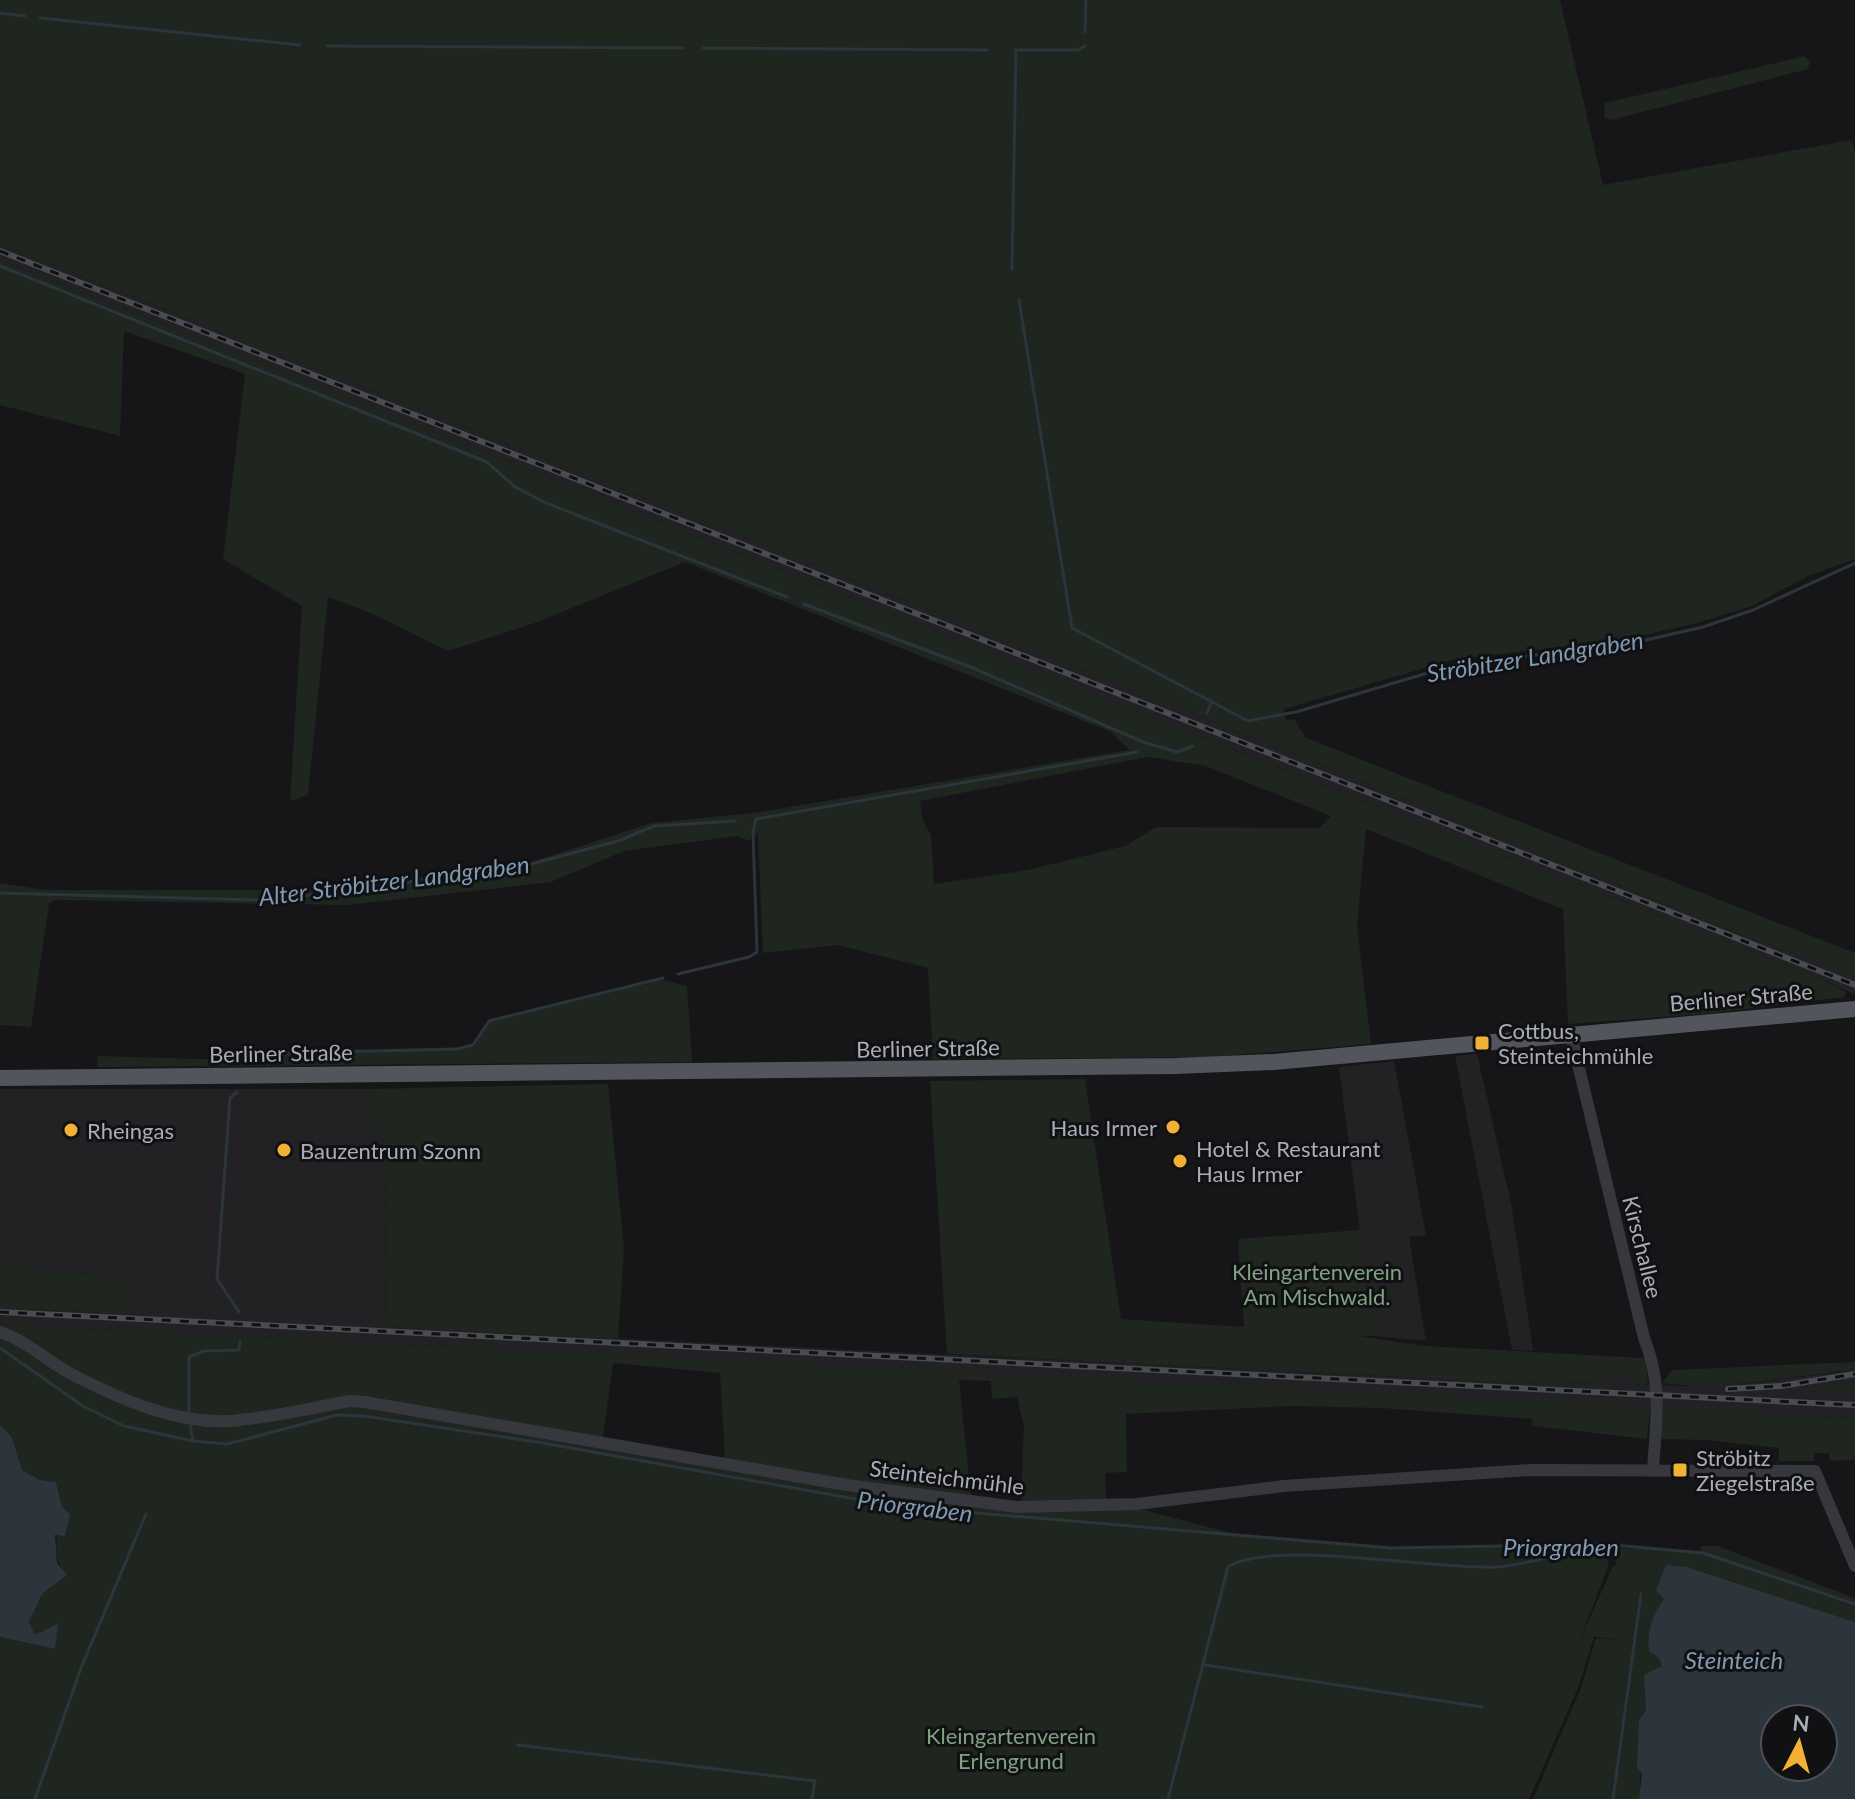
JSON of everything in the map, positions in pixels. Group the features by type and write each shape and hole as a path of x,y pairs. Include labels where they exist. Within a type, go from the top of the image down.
{"main road":[{"name":"Berliner Straße","path":"0,1078 1175,1066 1274,1062 1855,1009"}],"street":[{"name":"Kirschallee","path":"1571,1035 1644,1338 1654,1361 1658,1384 1653,1470"},
{"name":"Steinteichmühle","path":"0,1332 16,1337 74,1376 138,1406 184,1417 228,1421 350,1401 365,1402 847,1485 1017,1507 1137,1504 1284,1486 1530,1470 1815,1471 1855,1566"}],"shaded area":[{"path":"0,244 1180,708 1758,941 1855,974 1855,995 1820,978 1380,808 0,260"},
{"path":"1477,1054 1512,1208 1533,1351 1512,1350 1455,1056"},
{"path":"1394,1061 1426,1235 1409,1237 1426,1341 1373,1336 1339,1067"},
{"path":"0,1089 371,1089 366,1114 382,1137 387,1212 385,1327 1542,1384 1606,1383 1607,1374 1636,1374 1636,1384 1683,1386 1753,1383 1855,1370 1855,1381 1808,1391 1855,1393 1855,1418 0,1324 0,1308 125,1314 131,1278 0,1265"}],"green space":[{"path":"0,0 1560,0 1603,185 1852,140 1855,151 1855,559 1808,576 1752,606 1697,623 1623,640 1456,659 1284,709 1286,721 1294,719 1306,738 1855,953 1855,974 1758,941 1180,708 0,244"},
{"path":"1805,56 1810,62 1808,69 1611,120 1604,118 1605,103"},
{"path":"0,260 1380,808 1820,978 1846,992 1844,997 1713,1013 1568,1024 1563,909 1366,829 1357,926 1371,1044 1212,1057 933,1059 928,968 837,945 763,953 758,834 748,841 737,836 624,851 551,882 348,905 54,900 49,904 31,1027 0,1025 0,883 45,890 332,890 529,863 651,823 754,813 1129,750 1111,732 685,562 535,623 448,651 373,614 328,597 308,795 290,801 302,606 223,559 245,374 124,331 120,436 0,405","holes":["1148,757 1206,766 1331,816 1320,828 1156,827 1125,846 1028,870 934,884 931,835 923,821 920,801"]},
{"path":"662,980 687,986 692,1062 97,1067 98,1056 235,1060 240,1054 474,1047 489,1021"},
{"name":"Kleingartenverein Am Mischwald.","path":"1085,1079 1121,1319 1244,1327 1238,1239 1360,1230 1373,1336 1359,1336 1425,1346 1642,1358 1646,1359 1648,1384 1636,1384 1636,1374 1607,1374 1607,1383 1542,1384 947,1354 930,1081"},
{"path":"608,1084 624,1248 618,1339 385,1327 387,1212 382,1138 366,1114 371,1089"},
{"path":"0,1265 131,1278 126,1314 0,1308"},
{"name":"Kleingartenverein Erlengrund","path":"0,1324 1650,1407 1647,1439 1533,1426 1532,1419 1381,1408 1292,1406 1126,1414 1127,1472 1105,1473 1106,1500 1231,1533 1391,1549 1602,1544 1609,1565 1578,1644 1613,1566 1616,1566 1617,1548 1700,1551 1701,1546 1717,1546 1855,1598 1855,1622 1687,1567 1665,1599 1659,1658 1662,1666 1646,1710 1639,1799 1533,1799 1581,1688 1596,1638 1634,1641 1594,1637 1578,1688 1529,1799 0,1799 0,1637 55,1649 57,1623 35,1636 29,1622 42,1594 66,1575 56,1550 61,1504 56,1482 40,1480 22,1470 12,1437 0,1426","holes":["613,1363 720,1373 725,1458 603,1438","959,1380 991,1381 992,1399 1017,1397 1024,1426 1021,1502 971,1496"]},
{"path":"1855,1362 1855,1370 1759,1382 1711,1385 1662,1383 1672,1370"},
{"path":"1855,1381 1855,1393 1806,1391 1810,1390"},
{"path":"1663,1408 1855,1418 1855,1460 1829,1461 1829,1453 1814,1453 1814,1461 1779,1461 1779,1448 1707,1440 1660,1439"}],"water":[{"path":"0,1425 12,1437 22,1470 40,1480 56,1482 62,1506 70,1515 65,1536 55,1535 57,1563 67,1575 42,1594 29,1622 35,1635 58,1623 55,1649 0,1637"},
{"name":"Steinteich","path":"1666,1565 1687,1567 1855,1622 1855,1799 1639,1799 1642,1774 1637,1767 1639,1721 1646,1710 1644,1675 1662,1666 1659,1658 1649,1651 1649,1636 1651,1624 1664,1599 1656,1590"}],"waterway":[{"path":"1085,32 1086,0"},
{"path":"0,13 25,16"},
{"path":"40,18 300,45"},
{"path":"327,46 683,48"},
{"path":"1012,269 1016,50 1078,50 1085,46"},
{"path":"703,48 987,50"},
{"path":"0,266 487,462 515,487 546,503 787,597"},
{"name":"Ströbitzer Landgraben","path":"1019,300 1072,628 1248,721 1296,712 1458,664 1624,645 1703,627 1753,610 1855,563"},
{"path":"804,604 973,668 1143,742 1177,752 1193,746"},
{"path":"1207,713 1212,701"},
{"path":"678,974 749,957 757,952 753,833 756,819 1137,752"},
{"name":"Alter Ströbitzer Landgraben","path":"0,893 258,900 333,893 531,864 618,841 654,826 735,821"},
{"path":"235,1060 240,1054 457,1049 473,1045 489,1021 663,978"},
{"path":"237,1092 230,1098 217,1279 239,1312"},
{"path":"189,1411 189,1357 204,1351 239,1350 240,1341"},
{"name":"Priorgraben","path":"0,1348 83,1406 124,1426 193,1441 227,1444 337,1415 364,1416 543,1443 894,1506 1391,1548 1602,1544 1703,1553 1855,1604"},
{"path":"190,1423 193,1441"},
{"path":"35,1799 81,1668 146,1514"},
{"path":"1168,1799 1228,1567 1250,1559 1281,1555 1471,1567 1504,1566 1547,1558"},
{"path":"1613,1799 1641,1594"},
{"path":"1205,1665 1482,1707"},
{"path":"518,1745 815,1781 812,1799"}],"railway":[{"path":"0,251 1855,985"},
{"path":"0,1312 1855,1405"},
{"path":"1728,1389 1781,1386 1855,1374"}],"place":[{"name":"Cottbus, Steinteichmühle","path":"1482,1043"},
{"name":"Haus Irmer","path":"1173,1127"},
{"name":"Rheingas","path":"71,1130"},
{"name":"Bauzentrum Szonn","path":"284,1150"},
{"name":"Hotel & Restaurant Haus Irmer","path":"1180,1161"},
{"name":"Ströbitz Ziegelstraße","path":"1680,1470"}]}
